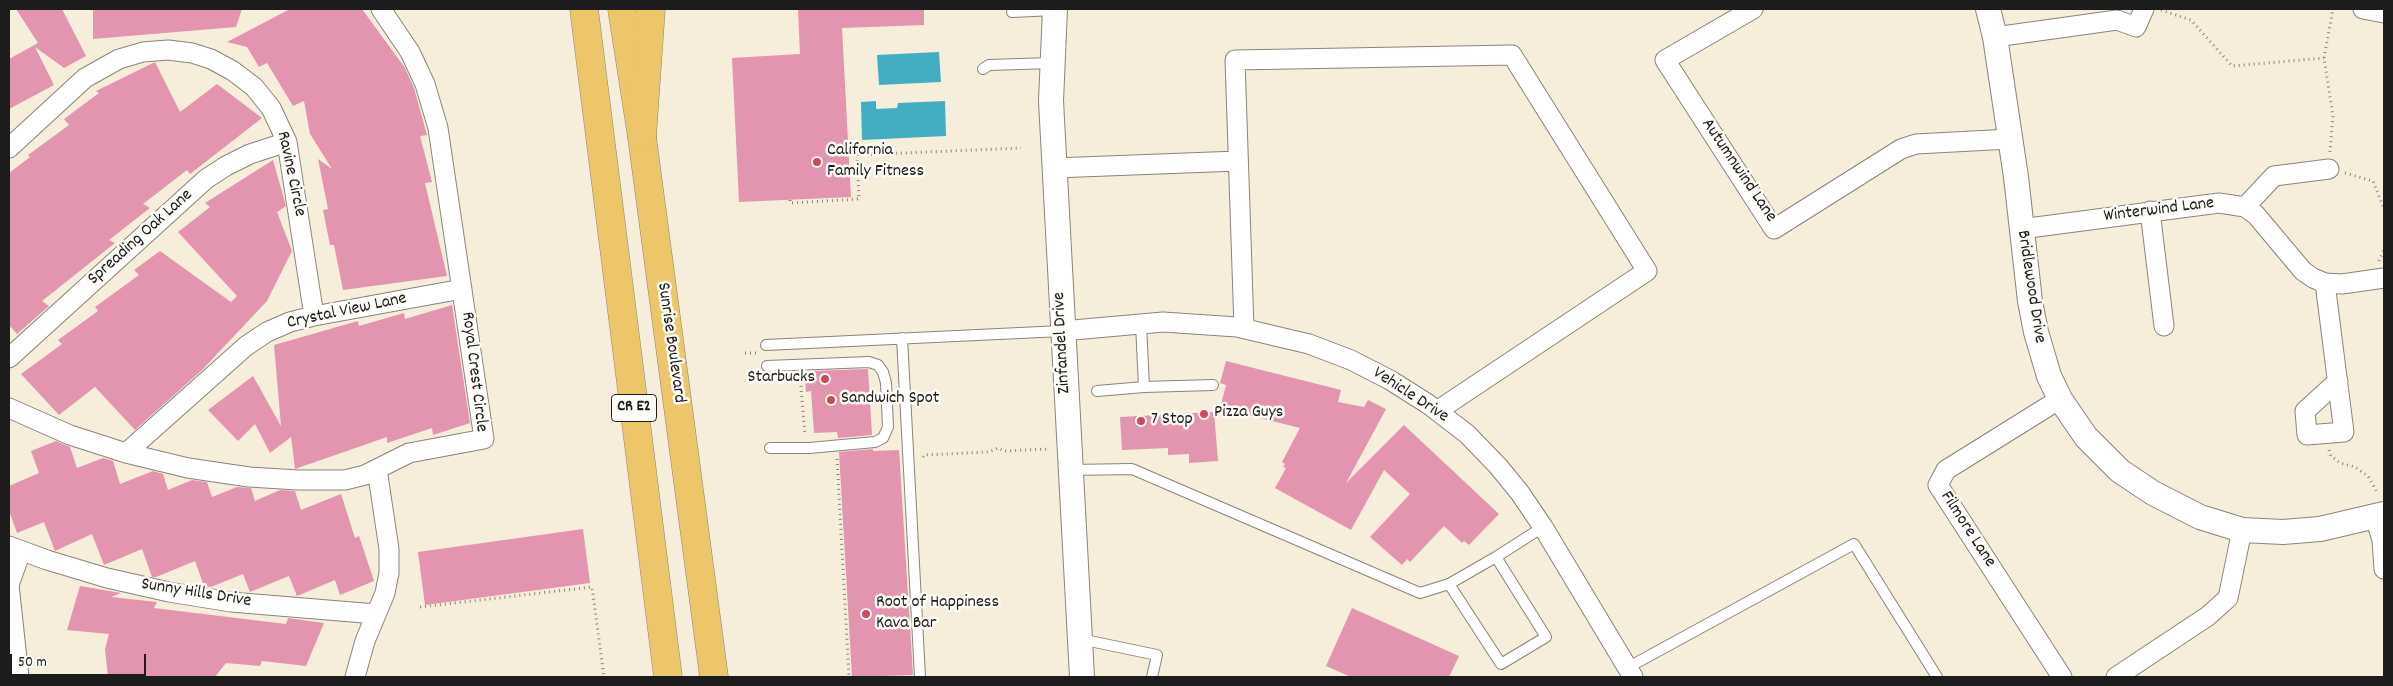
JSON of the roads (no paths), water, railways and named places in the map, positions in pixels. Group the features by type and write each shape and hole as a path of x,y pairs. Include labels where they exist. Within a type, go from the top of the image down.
{"main road":[{"name":"CR E2","path":"584,9 668,677"},
{"name":"Sunrise Boulevard","path":"622,9 642,137 714,677"},
{"path":"642,137 651,9"}],"street":[{"name":"Royal Crest Circle","path":"11,413 126,454 197,470 249,477 298,480 345,480 377,469 398,456 484,439 438,128 425,84 410,52 382,9"},
{"name":"Autumnwind Lane","path":"1753,9 1665,60 1774,229 1900,150 1916,144 2010,138"},
{"name":"Bridlewood Drive","path":"1988,9 1995,37 2010,138 2030,301 2038,339 2049,376 2060,398 2086,437 2110,462 2136,483 2200,517 2242,530 2283,532 2320,529 2379,508"},
{"path":"1995,37 2113,15 2117,20 2136,27 2144,9"},
{"path":"2363,9 2384,13"},
{"name":"Zinfandel Drive","path":"1055,10 1051,63 1054,168 1082,677"},
{"name":"Ravine Circle","path":"9,148 84,78 101,67 119,59 143,52 168,50 192,53 211,59 233,70 254,87 271,108 287,142 314,316"},
{"path":"1244,328 1235,60 1512,55 1647,271 1436,411"},
{"name":"Spreading Oak Lane","path":"9,358 206,179 250,154 287,142"},
{"path":"1054,168 1238,161"},
{"path":"2329,168 2274,176 2245,207 2267,226 2303,271 2313,278 2325,283 2342,284 2384,278"},
{"name":"Winterwind Lane","path":"2021,229 2219,203 2245,207"},
{"path":"2150,211 2164,326"},
{"path":"2325,283 2338,382 2344,432 2307,435 2305,411 2338,382"},
{"name":"Crystal View Lane","path":"126,454 246,346 274,329 314,316 462,289"},
{"name":"Vehicle Drive","path":"1062,331 1141,324 1192,323 1244,328 1309,344 1351,360 1390,380 1467,434 1498,466 1520,493 1543,527 1630,673"},
{"name":"Filmore Lane","path":"2060,398 1946,470 1938,485 2062,677"},
{"path":"355,677 365,640 385,593 389,565 389,549 377,469"},
{"path":"2379,508 2384,569"},
{"path":"2116,677 2208,616 2228,598 2242,530"},
{"name":"Sunny Hills Drive","path":"20,677 10,612 9,586 15,548 107,578 169,592 231,602 376,614"}],"lane":[{"path":"1012,12 1055,10"},
{"path":"983,69 989,65 1051,63"},
{"path":"1141,324 1144,387"},
{"path":"762,349 902,338 1062,331"},
{"path":"902,338 920,677"},
{"path":"767,366 869,362 878,365 883,372 888,427 883,438 875,442 770,448"},
{"path":"1097,391 1144,387 1213,385"},
{"path":"1070,470 1132,469 1420,593 1449,584 1543,527"},
{"path":"1630,673 1854,544 1937,677"},
{"path":"1449,584 1501,664 1546,637 1496,557"},
{"path":"1080,639 1157,655 1152,677"}],"water":[{"path":"939,52 941,82 879,85 877,55"},
{"path":"876,101 876,109 897,108 898,103 945,101 946,136 862,140 861,102"}],"place":[{"name":"California Family Fitness","path":"817,162"},
{"name":"Starbucks","path":"825,379"},
{"name":"Sandwich Spot","path":"831,400"},
{"name":"Pizza Guys","path":"1204,414"},
{"name":"7 Stop","path":"1141,421"},
{"name":"Root of Happiness Kava Bar","path":"866,614"}]}
